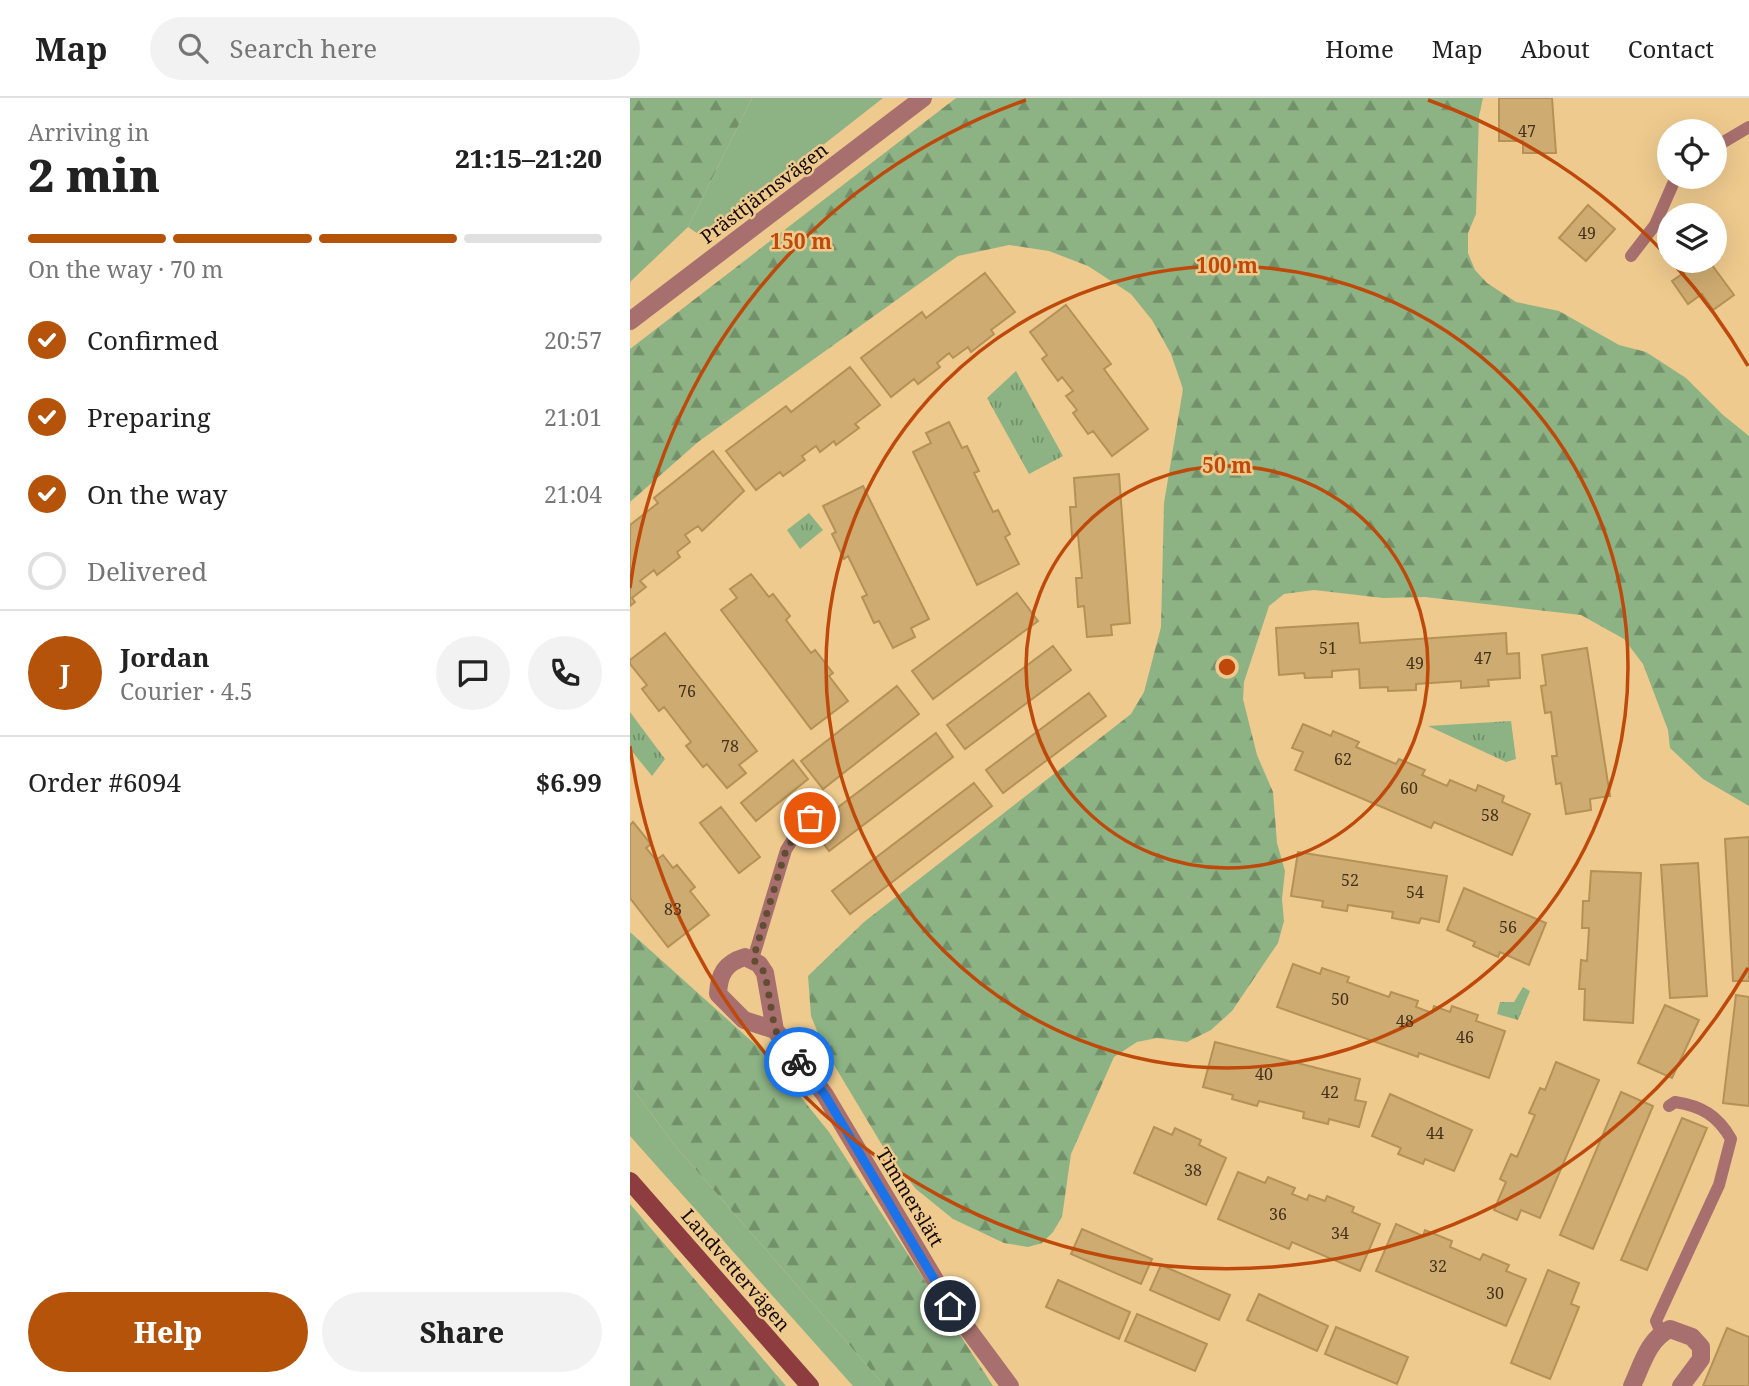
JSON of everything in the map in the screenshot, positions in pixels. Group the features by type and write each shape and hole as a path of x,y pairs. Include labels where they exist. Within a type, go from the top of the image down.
{"street":[{"name":"Prästtjärnsvägen","path":"630,321 923,98"},
{"path":"753,959 734,961 723,970 718,981 718,994 744,1020 775,1030"},
{"name":"Timmerslätt","path":"753,959 765,973 775,1030 825,1095 950,1306 1010,1386"},
{"name":"Landvettervägen","path":"630,1181 810,1386"},
{"path":"1632,1386 1650,1345 1661,1333 1670,1329 1679,1330 1692,1337 1701,1347 1701,1359 1681,1386"}],"lane":[{"path":"1727,140 1749,127"},
{"path":"1631,256 1655,225 1671,189"},
{"path":"753,959 786,850 801,826 810,818"},
{"path":"1661,1333 1656,1321 1719,1185 1731,1139 1720,1121 1701,1108 1675,1102 1669,1106"}],"green space":[{"path":"630,98 752,98 688,227 630,282"},
{"path":"752,98 883,98 704,238 688,227"},
{"path":"956,98 1483,98 1479,116 1476,214 1468,233 1468,253 1475,270 1487,283 1516,302 1559,311 1619,345 1646,352 1686,378 1723,415 1749,436 1749,806 1703,779 1670,748 1668,730 1643,664 1624,639 1581,615 1425,597 1383,598 1314,590 1284,594 1269,606 1244,682 1243,699 1257,755 1273,792 1277,843 1285,871 1282,899 1284,921 1278,943 1232,1011 1211,1030 1187,1042 1157,1038 1137,1042 1114,1057 1071,1154 1062,1217 1042,1243 1028,1247 1004,1243 953,1219 916,1189 885,1150 825,1050 811,1016 808,976 864,922 1131,714 1144,692 1161,627 1164,503 1183,389 1171,354 1152,320 1131,294 1088,266 1049,251 1009,245 958,256 698,442 630,502 630,349"},
{"path":"1016,371 1063,456 1029,474 987,398"},
{"path":"809,513 823,530 800,549 787,530"},
{"path":"630,712 665,759 652,776 630,749"},
{"path":"1511,721 1516,759 1506,762 1428,726"},
{"path":"630,932 767,1055 829,1132 993,1386 885,1386 676,1147 630,1085"},
{"path":"1523,987 1530,991 1518,1020 1497,1014 1500,1002 1514,1002"},
{"path":"630,1085 676,1147 885,1386 853,1386 630,1136"},
{"path":"630,1204 786,1386 630,1386"}],"building":[{"path":"1499,98 1552,98 1556,153 1523,153 1523,141 1499,141"},
{"path":"1588,205 1615,229 1586,261 1559,238"},
{"path":"985,273 1015,312 991,330 994,334 971,352 968,347 953,358 949,353 937,363 940,367 918,384 914,379 891,397 861,358 922,312 926,318"},
{"path":"1684,273 1718,273 1734,295 1713,310 1702,294 1688,304 1672,281"},
{"path":"1066,305 1111,364 1104,369 1148,429 1112,456 1093,431 1088,434 1073,413 1077,410 1066,396 1073,391 1062,377 1058,381 1042,359 1047,355 1030,332"},
{"path":"850,367 880,405 855,424 859,428 836,445 834,441 820,452 816,446 802,456 805,460 783,476 780,472 756,490 726,451 786,406 791,412"},
{"path":"949,422 962,448 967,446 979,471 974,473 993,512 998,510 1010,534 1005,537 1019,564 977,585 913,452 931,443 926,433"},
{"path":"713,451 744,491 702,531 698,526 685,535 690,542 677,552 680,557 657,575 654,570 640,581 646,587 632,598 635,602 630,606 630,525 658,503 654,498"},
{"path":"1119,474 1130,623 1111,625 1112,635 1087,637 1084,606 1078,607 1076,578 1082,578 1078,535 1072,536 1070,507 1076,507 1074,478"},
{"path":"863,486 929,619 911,628 915,637 893,648 879,621 874,623 862,597 867,595 848,556 844,559 832,534 836,532 823,506"},
{"path":"751,574 769,597 773,594 790,616 786,620 811,653 815,650 833,673 829,676 848,701 811,729 721,610 737,598 730,589"},
{"path":"1017,593 1038,621 933,699 912,671"},
{"path":"1358,623 1360,643 1506,633 1507,654 1519,653 1520,678 1488,680 1489,686 1461,688 1461,681 1416,684 1416,690 1388,691 1388,687 1360,688 1359,669 1332,671 1332,677 1305,678 1304,673 1279,675 1276,628"},
{"path":"665,633 757,751 739,765 746,773 727,788 707,764 703,767 686,746 691,742 664,707 659,711 642,689 647,685 630,664 630,660"},
{"path":"1053,646 1071,670 965,749 947,725"},
{"path":"1587,648 1610,796 1590,799 1591,810 1566,814 1561,783 1556,784 1552,756 1557,756 1551,712 1545,713 1541,686 1546,685 1542,655"},
{"path":"897,686 919,714 823,789 801,761"},
{"path":"1089,693 1106,716 1003,793 986,770"},
{"path":"1303,724 1331,736 1333,731 1359,742 1356,747 1396,764 1399,759 1425,770 1422,775 1447,786 1450,780 1476,791 1478,785 1504,796 1502,802 1530,814 1512,855 1434,822 1431,828 1295,770 1303,752 1292,748"},
{"path":"936,733 953,757 829,851 812,827"},
{"path":"793,760 808,779 756,821 741,803"},
{"path":"974,783 992,806 850,914 832,891"},
{"path":"721,807 760,857 739,873 700,823"},
{"path":"633,822 651,844 646,848 656,860 663,855 673,868 677,865 695,887 690,891 709,915 668,947 630,898 630,825"},
{"path":"1749,837 1749,981 1733,981 1725,839"},
{"path":"1298,852 1447,876 1439,922 1421,918 1419,923 1392,918 1393,912 1348,905 1347,911 1322,907 1323,901 1291,896"},
{"path":"1698,863 1707,996 1670,998 1661,865"},
{"path":"1591,871 1641,873 1633,1023 1584,1020 1585,989 1579,989 1581,960 1587,961 1589,928 1582,928 1583,901 1589,901"},
{"path":"1464,888 1546,923 1529,965 1500,952 1498,957 1473,946 1475,942 1447,930"},
{"path":"1293,964 1320,974 1322,968 1349,977 1347,982 1389,997 1391,992 1418,1001 1416,1007 1432,1013 1434,1006 1450,1012 1452,1006 1478,1015 1476,1021 1505,1031 1489,1078 1419,1053 1418,1057 1277,1007"},
{"path":"1736,995 1749,997 1749,1106 1723,1103"},
{"path":"1665,1005 1699,1020 1672,1078 1638,1063"},
{"path":"1215,1042 1360,1079 1355,1100 1366,1102 1359,1127 1329,1119 1328,1124 1303,1118 1304,1112 1259,1101 1257,1106 1232,1099 1233,1095 1203,1087"},
{"path":"1556,1062 1599,1080 1540,1218 1521,1210 1517,1220 1494,1210 1506,1182 1500,1179 1511,1154 1517,1157 1535,1115 1529,1113 1540,1088 1545,1090"},
{"path":"1621,1092 1653,1106 1593,1249 1560,1235"},
{"path":"1390,1094 1472,1130 1454,1171 1425,1159 1423,1164 1398,1154 1401,1148 1372,1136"},
{"path":"1682,1118 1707,1128 1647,1270 1621,1260"},
{"path":"1154,1127 1172,1135 1175,1128 1201,1140 1199,1145 1226,1158 1206,1205 1134,1173"},
{"path":"1238,1172 1265,1183 1268,1177 1295,1188 1292,1194 1307,1200 1309,1195 1325,1201 1327,1196 1354,1207 1352,1212 1380,1224 1360,1271 1292,1242 1289,1249 1218,1219"},
{"path":"1396,1224 1423,1236 1425,1230 1452,1241 1450,1247 1480,1260 1483,1254 1509,1265 1506,1271 1526,1279 1506,1326 1376,1271"},
{"path":"1082,1229 1152,1259 1141,1284 1071,1254"},
{"path":"1161,1265 1230,1295 1219,1320 1150,1290"},
{"path":"1548,1270 1579,1283 1571,1304 1579,1307 1550,1379 1511,1363"},
{"path":"1058,1280 1130,1312 1119,1339 1046,1307"},
{"path":"1259,1294 1328,1326 1317,1351 1247,1320"},
{"path":"1137,1314 1207,1344 1195,1371 1125,1341"},
{"path":"1336,1327 1408,1357 1397,1384 1325,1354"},
{"path":"1727,1328 1749,1337 1749,1386 1703,1386"}],"way so far":[{"path":"799,1062 775,1030 766,994 765,973 753,959 774,899 786,850 801,826 810,818"}],"route":[{"path":"799,1062 825,1095 950,1306"}]}
